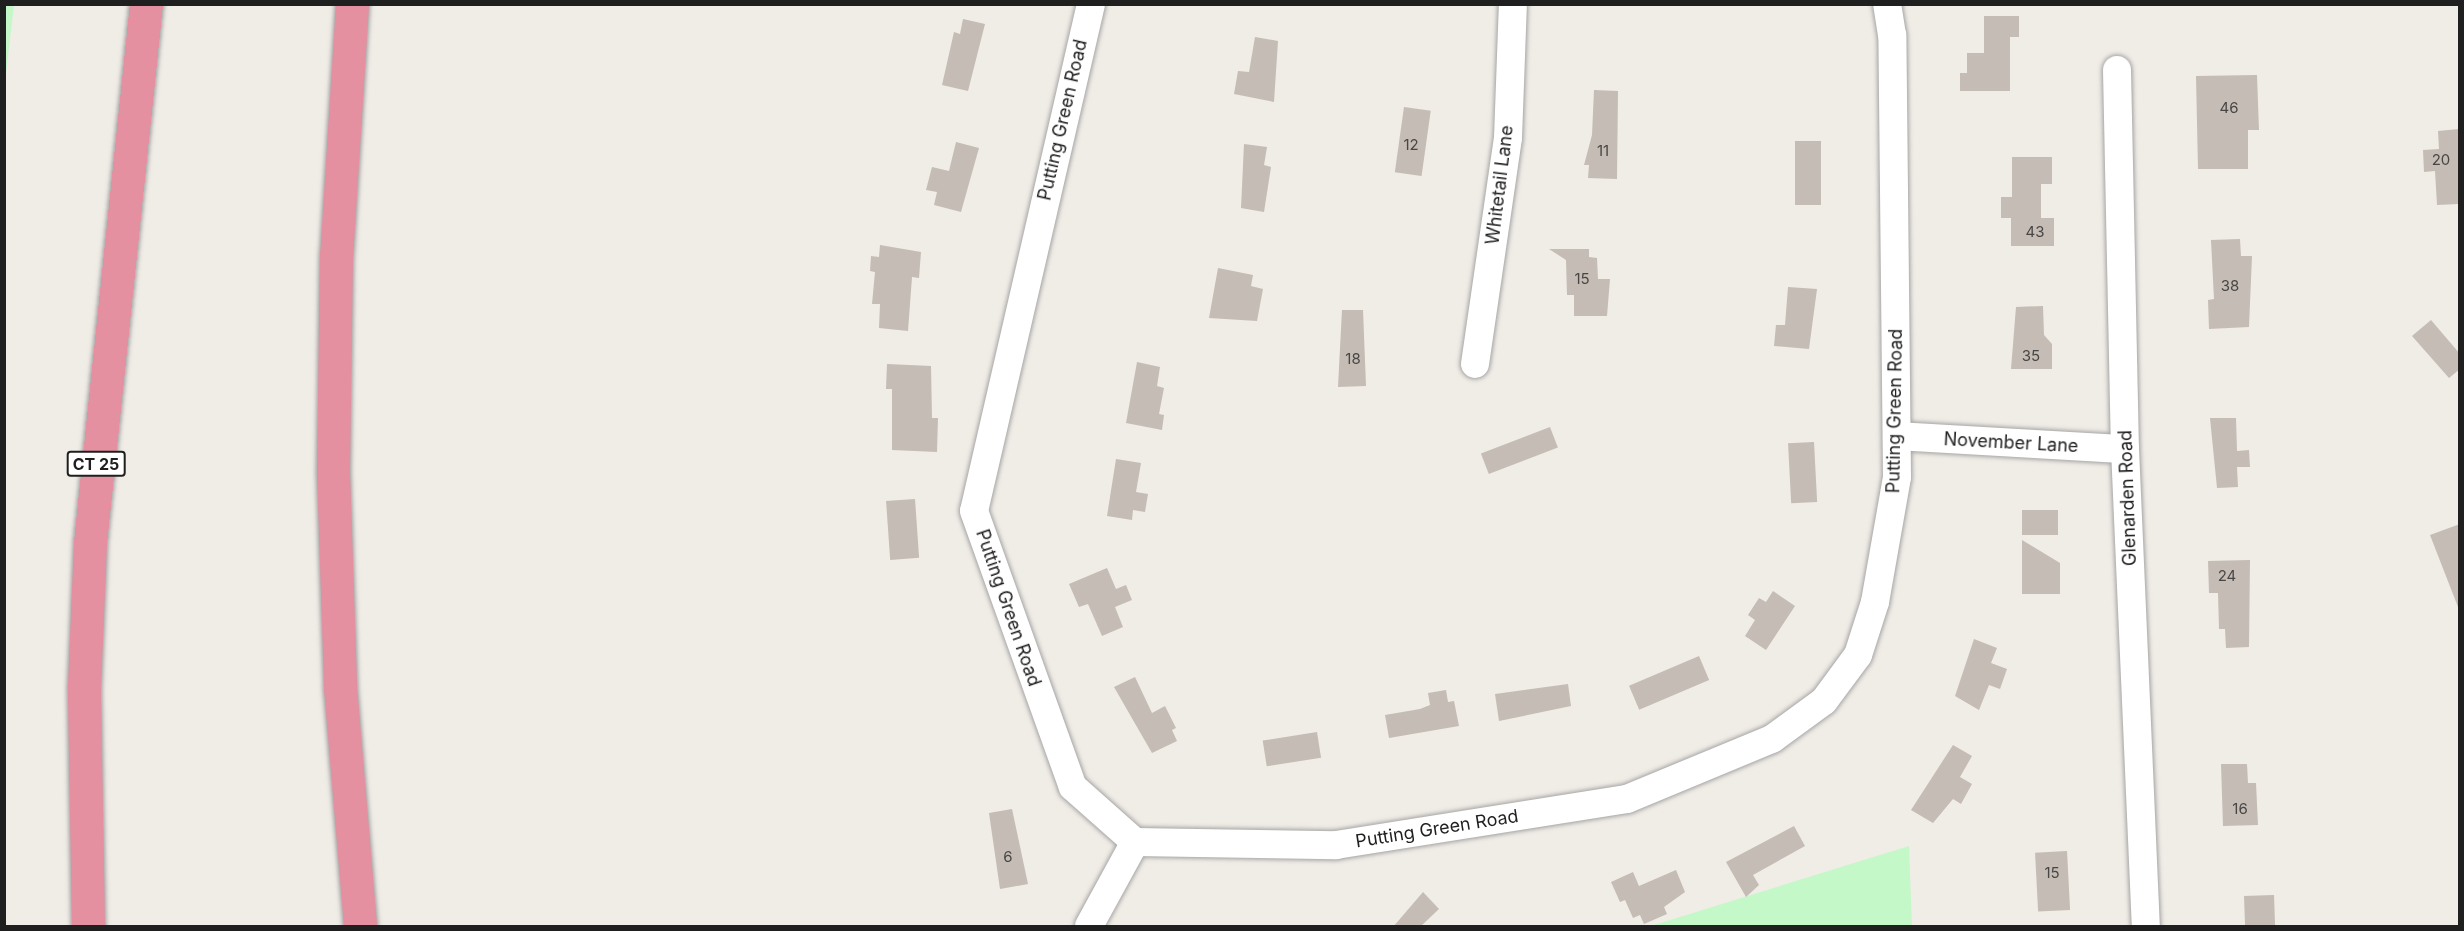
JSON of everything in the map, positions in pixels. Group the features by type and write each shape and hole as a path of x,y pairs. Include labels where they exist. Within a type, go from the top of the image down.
{"highway":[{"name":"CT 25","path":"88,927 84,686 91,531 146,4"},
{"path":"352,4 336,255 333,472 340,687 360,927"}],"street":[{"name":"Putting Green Road","path":"1091,4 974,511 1073,787 1135,842 1336,845 1391,839 1442,825 1627,799 1772,739 1824,701 1858,655 1886,548 1897,477 1892,35 1887,4"},
{"name":"Whitetail Lane","path":"1475,364 1508,138 1513,4"},
{"name":"Glenarden Road","path":"2117,70 2125,449 2146,927"},
{"name":"November Lane","path":"1897,436 2125,449"},
{"path":"1089,927 1135,842"}],"green space":[{"path":"4,5 14,5 5,82"},
{"path":"1909,846 1912,926 1651,926"}],"building":[{"path":"1984,16 2019,16 2019,37 2010,37 2010,91 1960,91 1960,73 1967,73 1967,53 1984,53"},
{"path":"963,19 985,24 968,91 942,85 954,32 960,34"},
{"path":"1255,37 1278,41 1274,102 1234,94 1238,71 1249,72"},
{"path":"2257,75 2259,130 2248,130 2248,169 2198,169 2196,76"},
{"path":"1594,90 1618,91 1617,179 1588,178 1589,165 1584,165 1592,135"},
{"path":"1404,107 1431,111 1422,176 1395,172"},
{"path":"2459,129 2458,204 2437,205 2435,171 2424,172 2423,150 2439,149 2438,131"},
{"path":"1795,141 1821,141 1821,205 1795,205"},
{"path":"956,142 979,148 961,212 934,205 937,192 926,190 932,167 949,171"},
{"path":"1244,144 1267,147 1264,165 1271,167 1264,212 1241,208"},
{"path":"2012,157 2052,157 2052,184 2041,184 2041,218 2054,218 2054,246 2011,246 2011,218 2001,218 2001,197 2012,197"},
{"path":"2240,239 2241,256 2252,256 2249,327 2209,329 2208,300 2214,299 2211,240"},
{"path":"880,245 921,252 919,278 912,277 908,331 879,328 880,304 872,304 875,272 870,271 871,256 879,257"},
{"path":"1549,249 1589,249 1589,257 1597,258 1598,279 1610,279 1607,316 1574,316 1574,295 1567,295 1566,260"},
{"path":"1218,268 1253,275 1251,286 1263,289 1257,321 1209,318"},
{"path":"1788,287 1817,289 1809,349 1774,346 1776,325 1785,325"},
{"path":"2043,306 2044,335 2052,344 2052,369 2011,369 2016,307"},
{"path":"1342,310 1363,310 1366,386 1338,387"},
{"path":"2431,320 2460,354 2460,369 2449,378 2412,336"},
{"path":"1137,362 1160,367 1157,386 1164,388 1159,414 1164,415 1162,430 1126,423"},
{"path":"887,364 931,366 932,418 938,418 937,452 892,450 892,389 886,389"},
{"path":"2210,418 2236,418 2237,451 2249,450 2250,467 2237,467 2238,487 2217,488"},
{"path":"1550,427 1558,448 1489,474 1481,454"},
{"path":"1814,442 1817,502 1791,503 1788,443"},
{"path":"1116,459 1141,463 1136,492 1148,494 1145,512 1133,510 1132,520 1107,516"},
{"path":"915,499 919,558 890,560 886,501"},
{"path":"2022,510 2058,510 2058,535 2022,535"},
{"path":"2460,524 2460,607 2458,607 2430,535"},
{"path":"2022,540 2060,563 2060,594 2022,594"},
{"path":"2250,560 2249,647 2226,648 2225,629 2219,629 2218,593 2209,593 2208,561"},
{"path":"1107,568 1116,589 1126,585 1132,600 1115,607 1123,627 1102,636 1088,604 1079,607 1069,584"},
{"path":"1773,591 1795,606 1766,650 1745,636 1755,620 1748,615 1759,598 1766,602"},
{"path":"1974,639 1997,648 1991,663 2007,669 2000,689 1989,685 1979,710 1955,696"},
{"path":"1699,656 1709,680 1639,710 1629,686"},
{"path":"1135,677 1152,713 1165,706 1176,728 1172,730 1177,741 1152,753 1114,687"},
{"path":"1568,684 1571,706 1499,721 1495,694"},
{"path":"1446,690 1448,702 1454,701 1459,726 1389,738 1385,715 1430,705 1428,693"},
{"path":"1317,732 1321,758 1267,766 1263,741"},
{"path":"1953,745 1972,756 1960,777 1972,784 1961,804 1953,799 1933,823 1911,810"},
{"path":"2221,764 2247,764 2248,783 2256,783 2258,825 2223,826"},
{"path":"1012,809 1028,884 1000,889 989,813"},
{"path":"1794,826 1805,846 1753,875 1759,885 1746,897 1726,862"},
{"path":"2067,851 2070,910 2038,912 2035,853"},
{"path":"1676,870 1685,892 1664,907 1667,914 1644,924 1640,915 1633,918 1625,900 1620,902 1611,882 1633,872 1639,886"},
{"path":"1423,892 1439,909 1420,927 1393,927"},
{"path":"2274,895 2275,926 2245,926 2244,896"}]}
